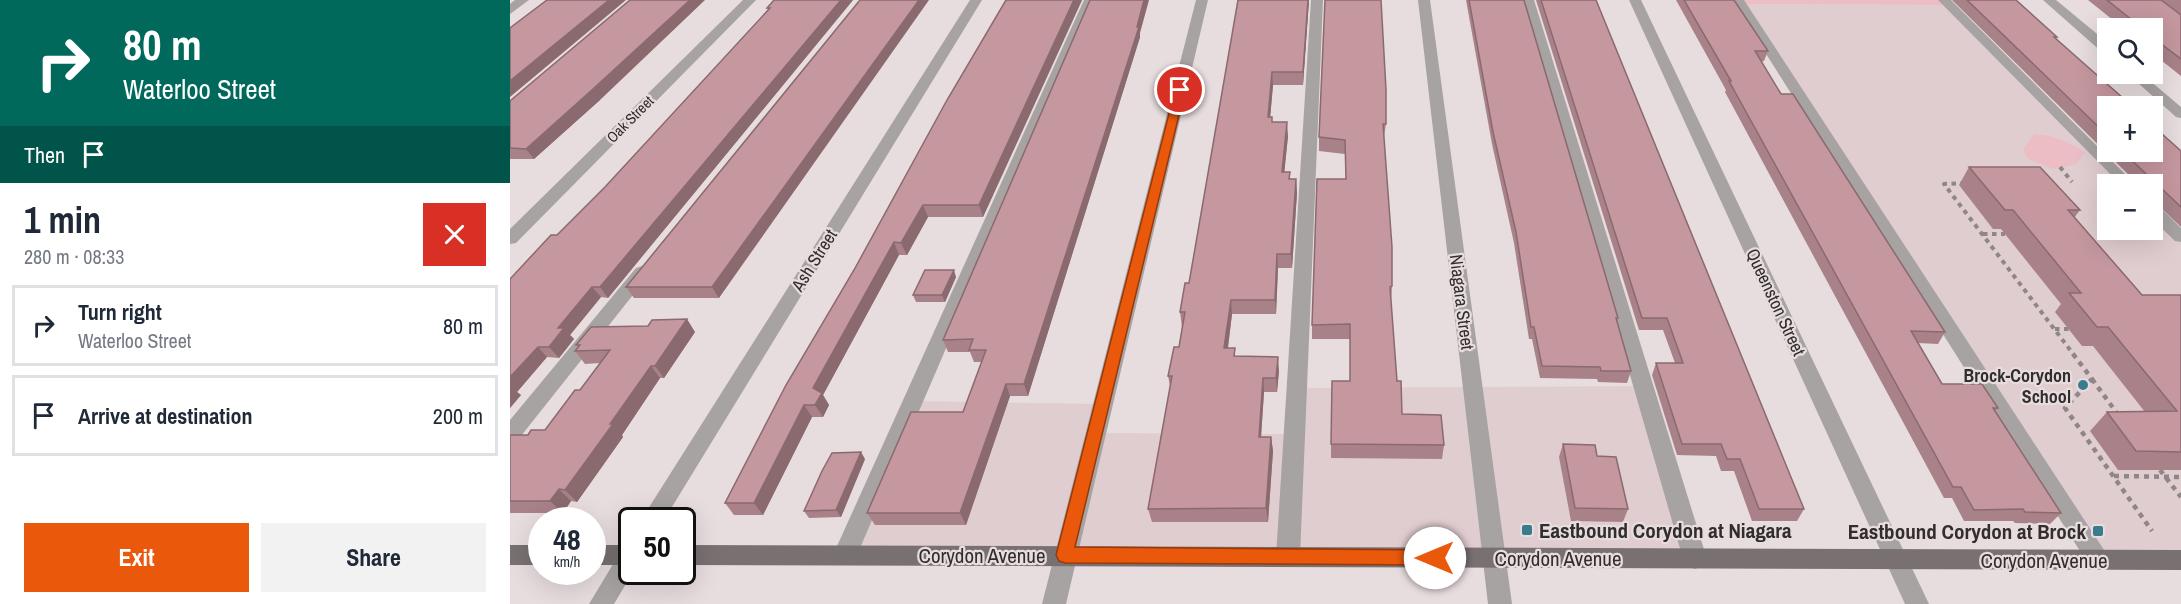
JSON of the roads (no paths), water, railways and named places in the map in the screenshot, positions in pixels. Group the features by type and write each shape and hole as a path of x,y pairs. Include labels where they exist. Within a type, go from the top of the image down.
{"main road":[{"path":"510,555 528,555"},
{"name":"Corydon Avenue","path":"696,555 2181,560"}],"street":[{"path":"510,10 523,0"},
{"name":"Oak Street","path":"510,239 750,0"},
{"name":"Ash Street","path":"659,507 976,0"},
{"path":"844,555 1090,0"},
{"path":"1054,604 1202,0"},
{"path":"1288,557 1317,0"},
{"name":"Niagara Street","path":"1424,0 1500,604"},
{"path":"1528,0 1695,559"},
{"name":"Queenston Street","path":"1635,0 1917,604"},
{"path":"1738,0 2098,560"},
{"path":"1944,0 2118,174"},
{"path":"2049,0 2097,41"},
{"path":"2146,84 2181,114"},
{"path":"2163,220 2181,237"},
{"path":"510,435 652,259"},
{"path":"601,604 618,576"}],"place":[{"name":"Brock-Corydon School","path":"2083,385"},
{"name":"Eastbound Corydon at Niagara","path":"1527,530"},
{"name":"Eastbound Corydon at Brock","path":"2098,531"}]}
